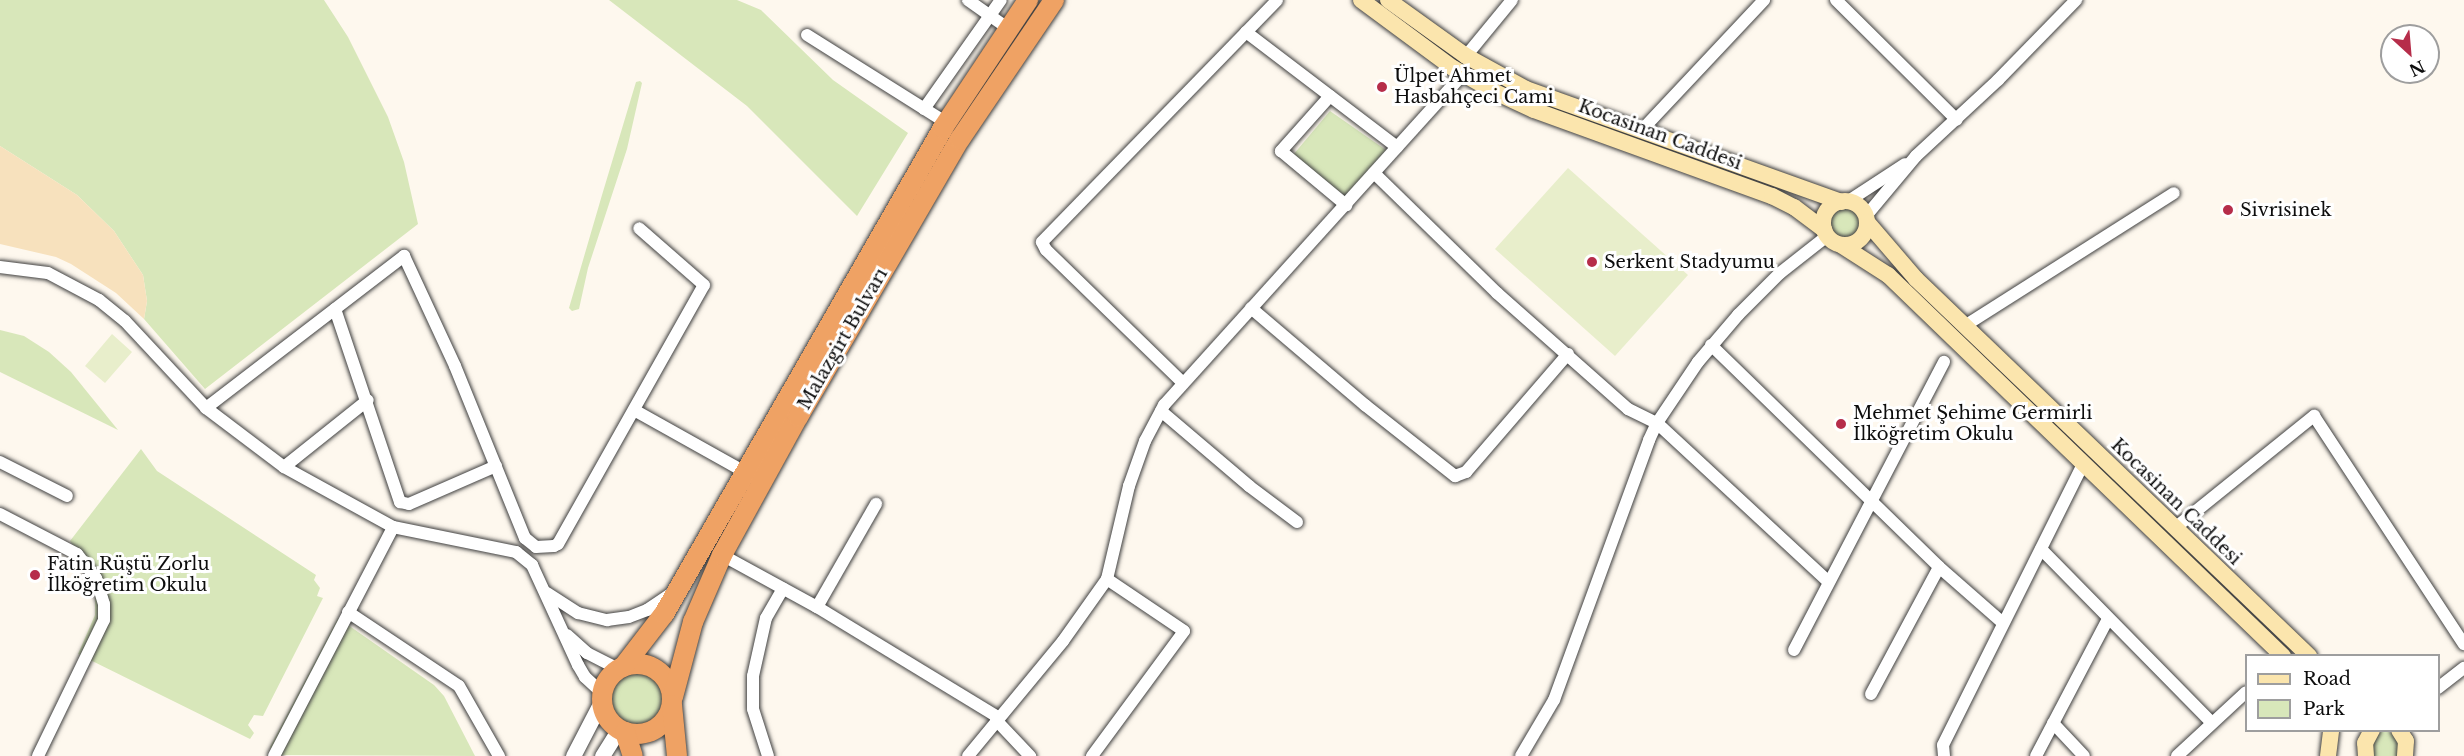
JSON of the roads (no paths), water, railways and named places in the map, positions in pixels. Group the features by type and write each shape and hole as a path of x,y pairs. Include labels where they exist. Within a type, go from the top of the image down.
{"highway":[{"name":"Malazgirt Bulvarı","path":"621,668 664,614 947,123 1028,0"},
{"name":"Malazgirt Bulvarı","path":"672,700 693,622 722,555 798,417 960,139 1054,0"},
{"path":"633,756 622,730 605,714 602,697 608,679 621,668 636,663 656,669 666,678 672,700 677,756"},
{"path":"622,730 639,734 652,730 663,722 672,700"}],"main road":[{"name":"Kocasinan Caddesi","path":"1361,0 1463,74 1534,110 1772,196 1794,207 1831,237 1888,275 2281,654"},
{"name":"Kocasinan Caddesi","path":"1389,0 1466,56 1527,89 1844,202"},
{"path":"1844,202 1860,207 1867,219 1862,238 1852,244 1831,237 1825,214 1833,205 1844,202"},
{"name":"Kocasinan Caddesi","path":"1867,219 1902,265 2307,654"},
{"path":"2328,756 2331,732"},
{"path":"2400,732 2409,753"}],"street":[{"path":"968,0 1009,29"},
{"path":"924,109 1001,0"},
{"path":"1183,383 1046,250 1042,242 1277,0"},
{"path":"1466,56 1512,0"},
{"path":"1641,131 1764,0"},
{"path":"1836,0 1957,120"},
{"path":"1844,202 1916,156 1957,120 2076,0"},
{"path":"1246,32 1397,147"},
{"path":"807,34 947,123"},
{"path":"968,756 1063,641 1107,579 1129,486 1145,441 1161,411 1183,383 1463,74"},
{"path":"1330,96 1281,151 1346,205"},
{"path":"1867,219 1916,156"},
{"path":"1374,173 1465,264 1628,408 1657,423 1829,582"},
{"path":"1966,325 2174,193"},
{"path":"206,408 404,256 455,366 523,534 536,547 545,549 558,544 704,285 639,228"},
{"path":"1521,756 1554,700 1657,423 1712,345 1766,287 1831,237"},
{"path":"0,267 48,273 99,300 125,321 206,408 284,467 393,526 516,552 532,565 585,677 602,697 573,756"},
{"path":"1251,308 1365,405 1455,476 1466,472 1568,354"},
{"path":"335,309 403,504 409,504 496,466"},
{"path":"1712,345 1940,567 2003,623"},
{"path":"1794,650 1944,362"},
{"path":"284,467 368,400"},
{"path":"634,410 745,472"},
{"path":"1161,411 1249,486 1297,522"},
{"path":"2175,528 2314,417 2464,644"},
{"path":"0,462 67,496"},
{"path":"1944,756 1944,746 2083,464"},
{"path":"817,607 876,504"},
{"path":"0,514 77,554 96,578 104,604 104,620 38,756"},
{"path":"274,756 393,526"},
{"path":"526,560 536,547"},
{"path":"2041,549 2212,723"},
{"path":"722,555 817,607 997,719 1030,756"},
{"path":"1871,694 1940,567"},
{"path":"1092,756 1184,631 1107,579"},
{"path":"544,590 578,613 612,620 647,610 667,598 683,581"},
{"path":"768,756 753,709 753,676 766,618 783,588"},
{"path":"348,612 459,686 499,756"},
{"path":"2036,756 2108,619"},
{"path":"562,630 587,653 621,668"},
{"path":"2440,687 2464,668"},
{"path":"2177,756 2245,694"},
{"path":"2053,723 2085,756"},
{"path":"602,756 622,730"}],"place":[{"name":"Ülpet Ahmet Hasbahçeci Cami","path":"1382,87"},
{"name":"Sivrisinek","path":"2228,210"},
{"name":"Serkent Stadyumu","path":"1592,262"},
{"name":"Mehmet Şehime Germirli İlköğretim Okulu","path":"1841,424"},
{"name":"Fatin Rüştü Zorlu İlköğretim Okulu","path":"35,575"}]}
